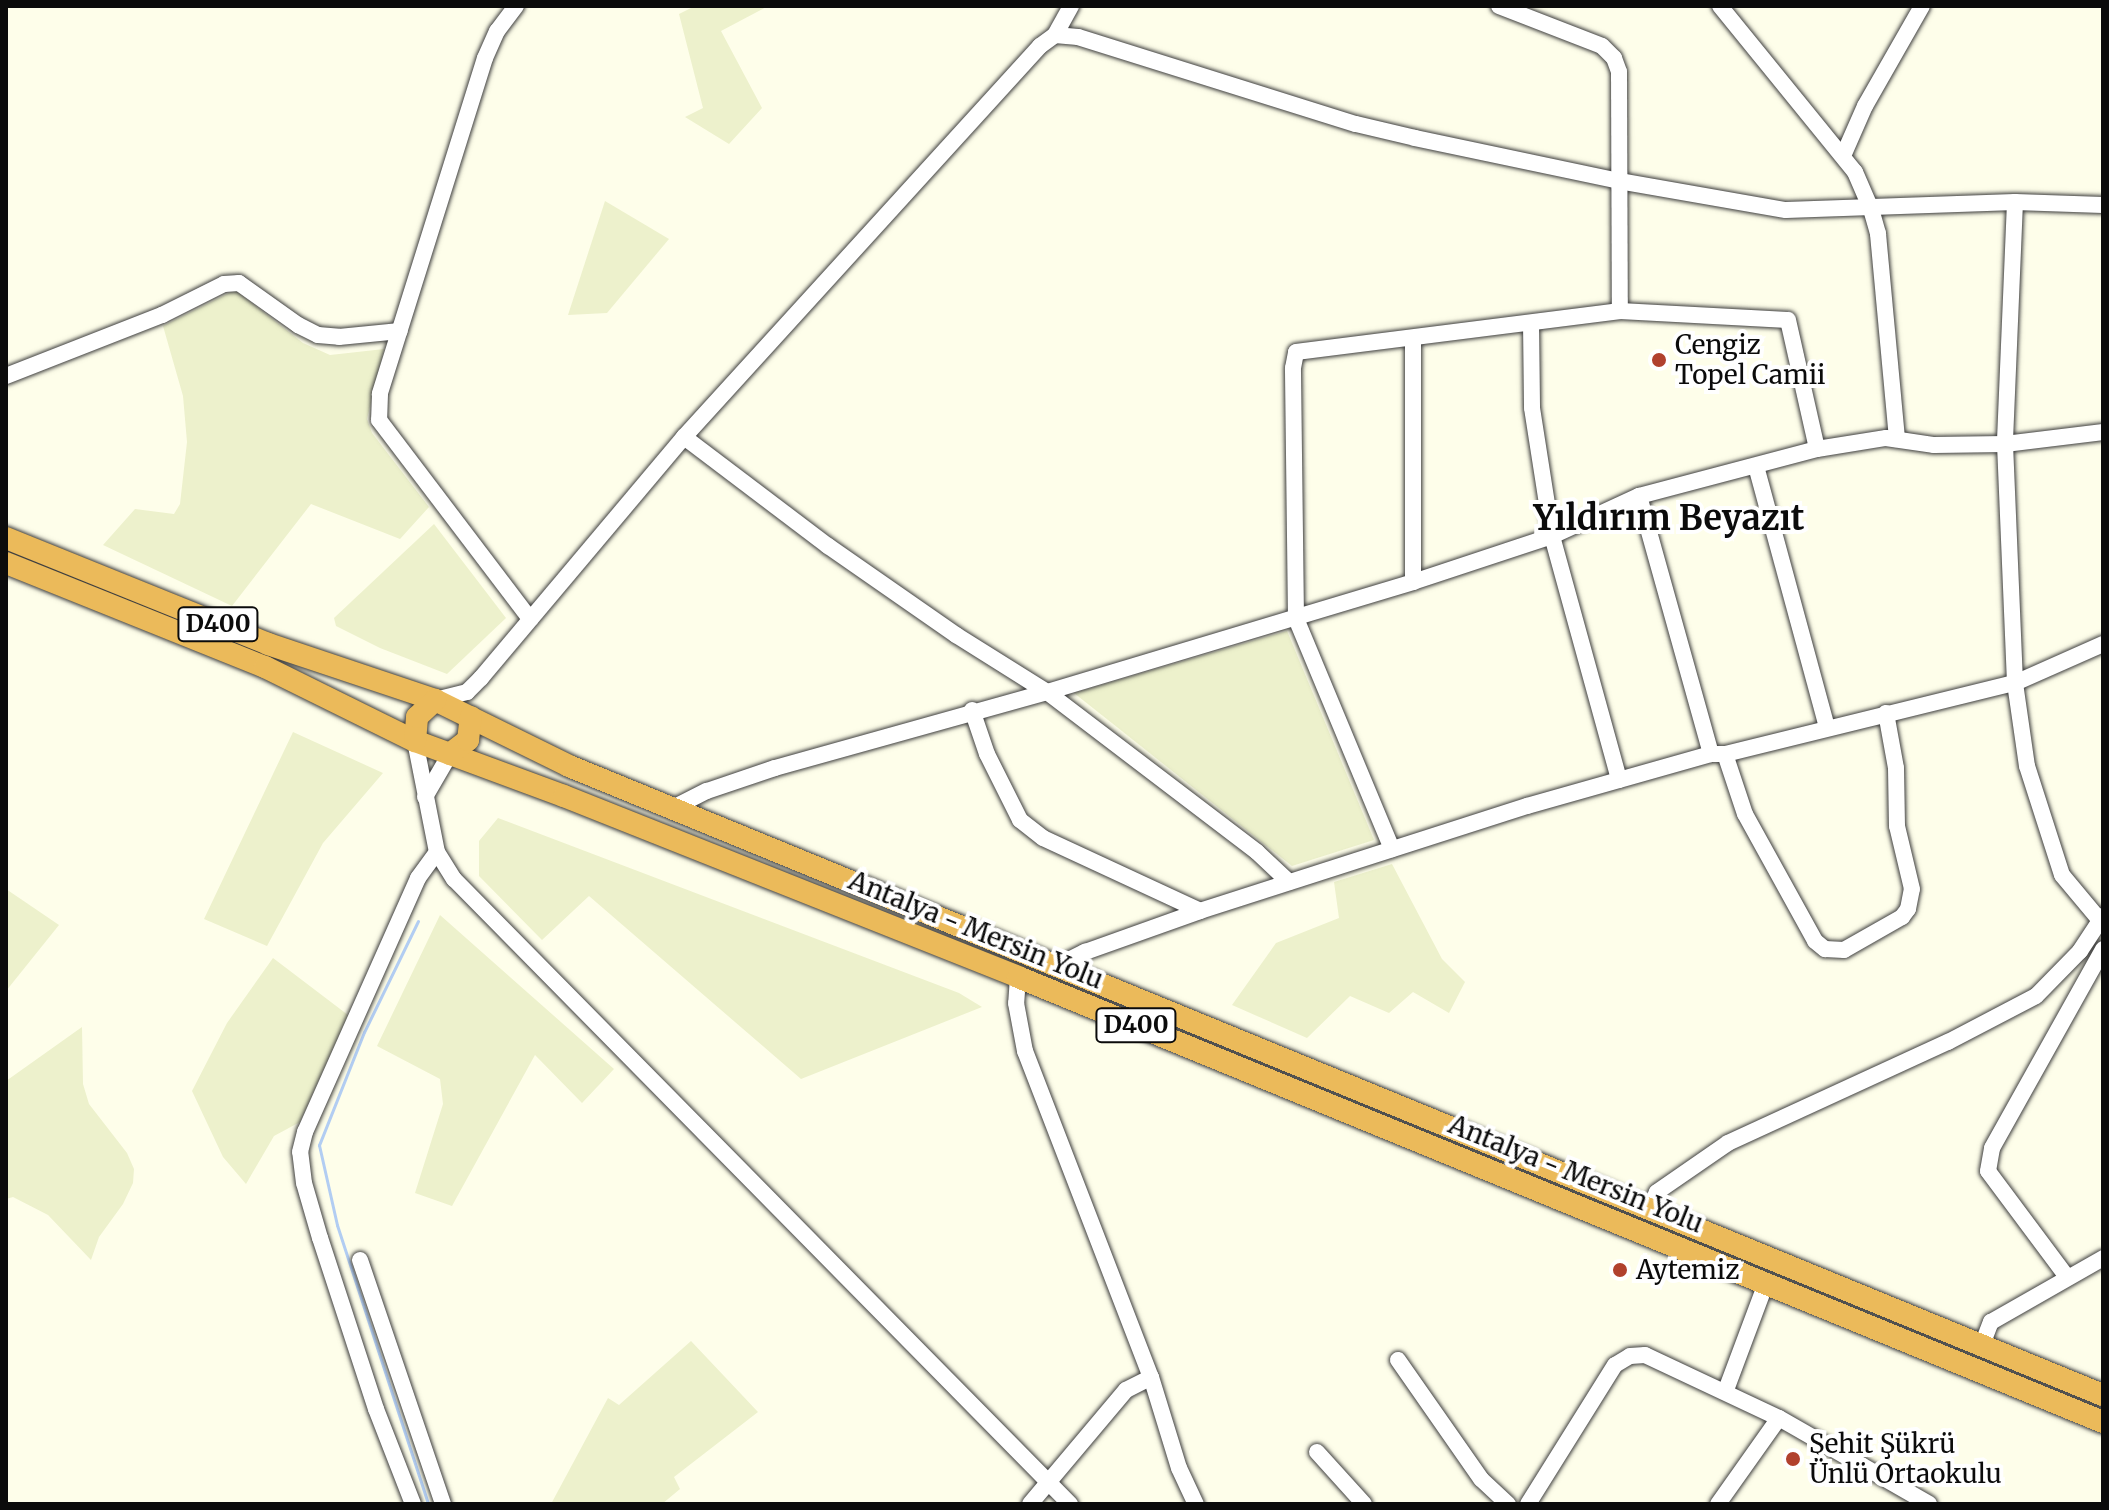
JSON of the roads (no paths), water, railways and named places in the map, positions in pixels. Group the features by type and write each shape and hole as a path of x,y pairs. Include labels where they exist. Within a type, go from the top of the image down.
{"highway":[{"name":"Antalya - Mersin Yolu","path":"6,538 268,644 435,700 569,766 2103,1395"},
{"name":"Antalya - Mersin Yolu","path":"6,563 265,667 415,741 1018,977 2103,1422"},
{"path":"415,741 417,717 435,700"},
{"path":"450,754 468,740 471,717"}],"street":[{"path":"516,6 497,31 485,58 380,394 379,420 530,619"},
{"path":"435,700 467,692 481,678 684,437 1040,46 1055,35 1071,6"},
{"path":"1499,6 1602,46 1614,58 1619,72 1620,311"},
{"path":"1720,6 1855,172 1871,209 1878,234 1897,439"},
{"path":"1843,156 1865,106 1922,6"},
{"path":"1055,35 1078,37 1356,124 1619,181 1786,210 2015,202 2103,205"},
{"path":"1650,1209 1657,1192 1728,1143 1948,1042 2036,996 2080,951 2102,920 2062,875 2027,766 2015,683 2005,444 2015,202"},
{"path":"6,376 162,315 224,284 239,283 298,325 318,335 339,337 400,331"},
{"path":"1392,849 1296,618 1293,368 1296,352 1413,340 1620,311 1788,320 1817,449"},
{"path":"1531,323 1532,408 1552,536 1619,780"},
{"path":"1413,340 1413,582"},
{"path":"673,808 707,791 775,768 972,710 1047,692 1413,582 1552,536 1639,496 1817,449 1897,439 1934,445 2005,444 2103,432"},
{"path":"684,437 828,546 956,635 1047,692 1257,852 1289,882"},
{"path":"1756,466 1827,728"},
{"path":"1639,496 1718,754 1745,814 1815,941 1825,949 1844,950 1902,917 1908,909 1912,889 1897,826 1896,768 1886,713"},
{"path":"1055,967 1085,952 1200,911 1392,849 1619,780 2015,683 2103,644"},
{"path":"471,717 481,678"},
{"path":"972,710 987,754 1020,820 1043,838 1200,911"},
{"path":"415,741 437,852 472,899 1070,1504"},
{"path":"425,797 450,754"},
{"path":"413,1504 376,1409 320,1238 304,1183 300,1152 305,1132 418,878 437,852"},
{"path":"2067,1277 1988,1171 1992,1148 2103,949"},
{"path":"1018,977 1016,1003 1025,1051 1151,1377 1179,1468 1196,1504"},
{"path":"1982,1345 1991,1322 2103,1258"},
{"path":"360,1260 443,1504"},
{"path":"1726,1390 1766,1283"},
{"path":"1528,1504 1615,1365 1630,1356 1645,1355 1726,1390 1929,1504"},
{"path":"1398,1360 1481,1479 1508,1504"},
{"path":"1030,1504 1126,1390 1151,1377"},
{"path":"1718,1504 1779,1418"},
{"path":"1317,1452 1364,1504"}],"waterway":[{"path":"418,921 364,1032 319,1145 337,1225 428,1504"}],"place":[{"name":"Cengiz Topel Camii","path":"1659,360"},
{"name":"Aytemiz","path":"1620,1270"},
{"name":"Şehit Şükrü Ünlü Ortaokulu","path":"1793,1459"}],"district":[{"name":"Yıldırım Beyazıt","path":"1669,519"}]}
